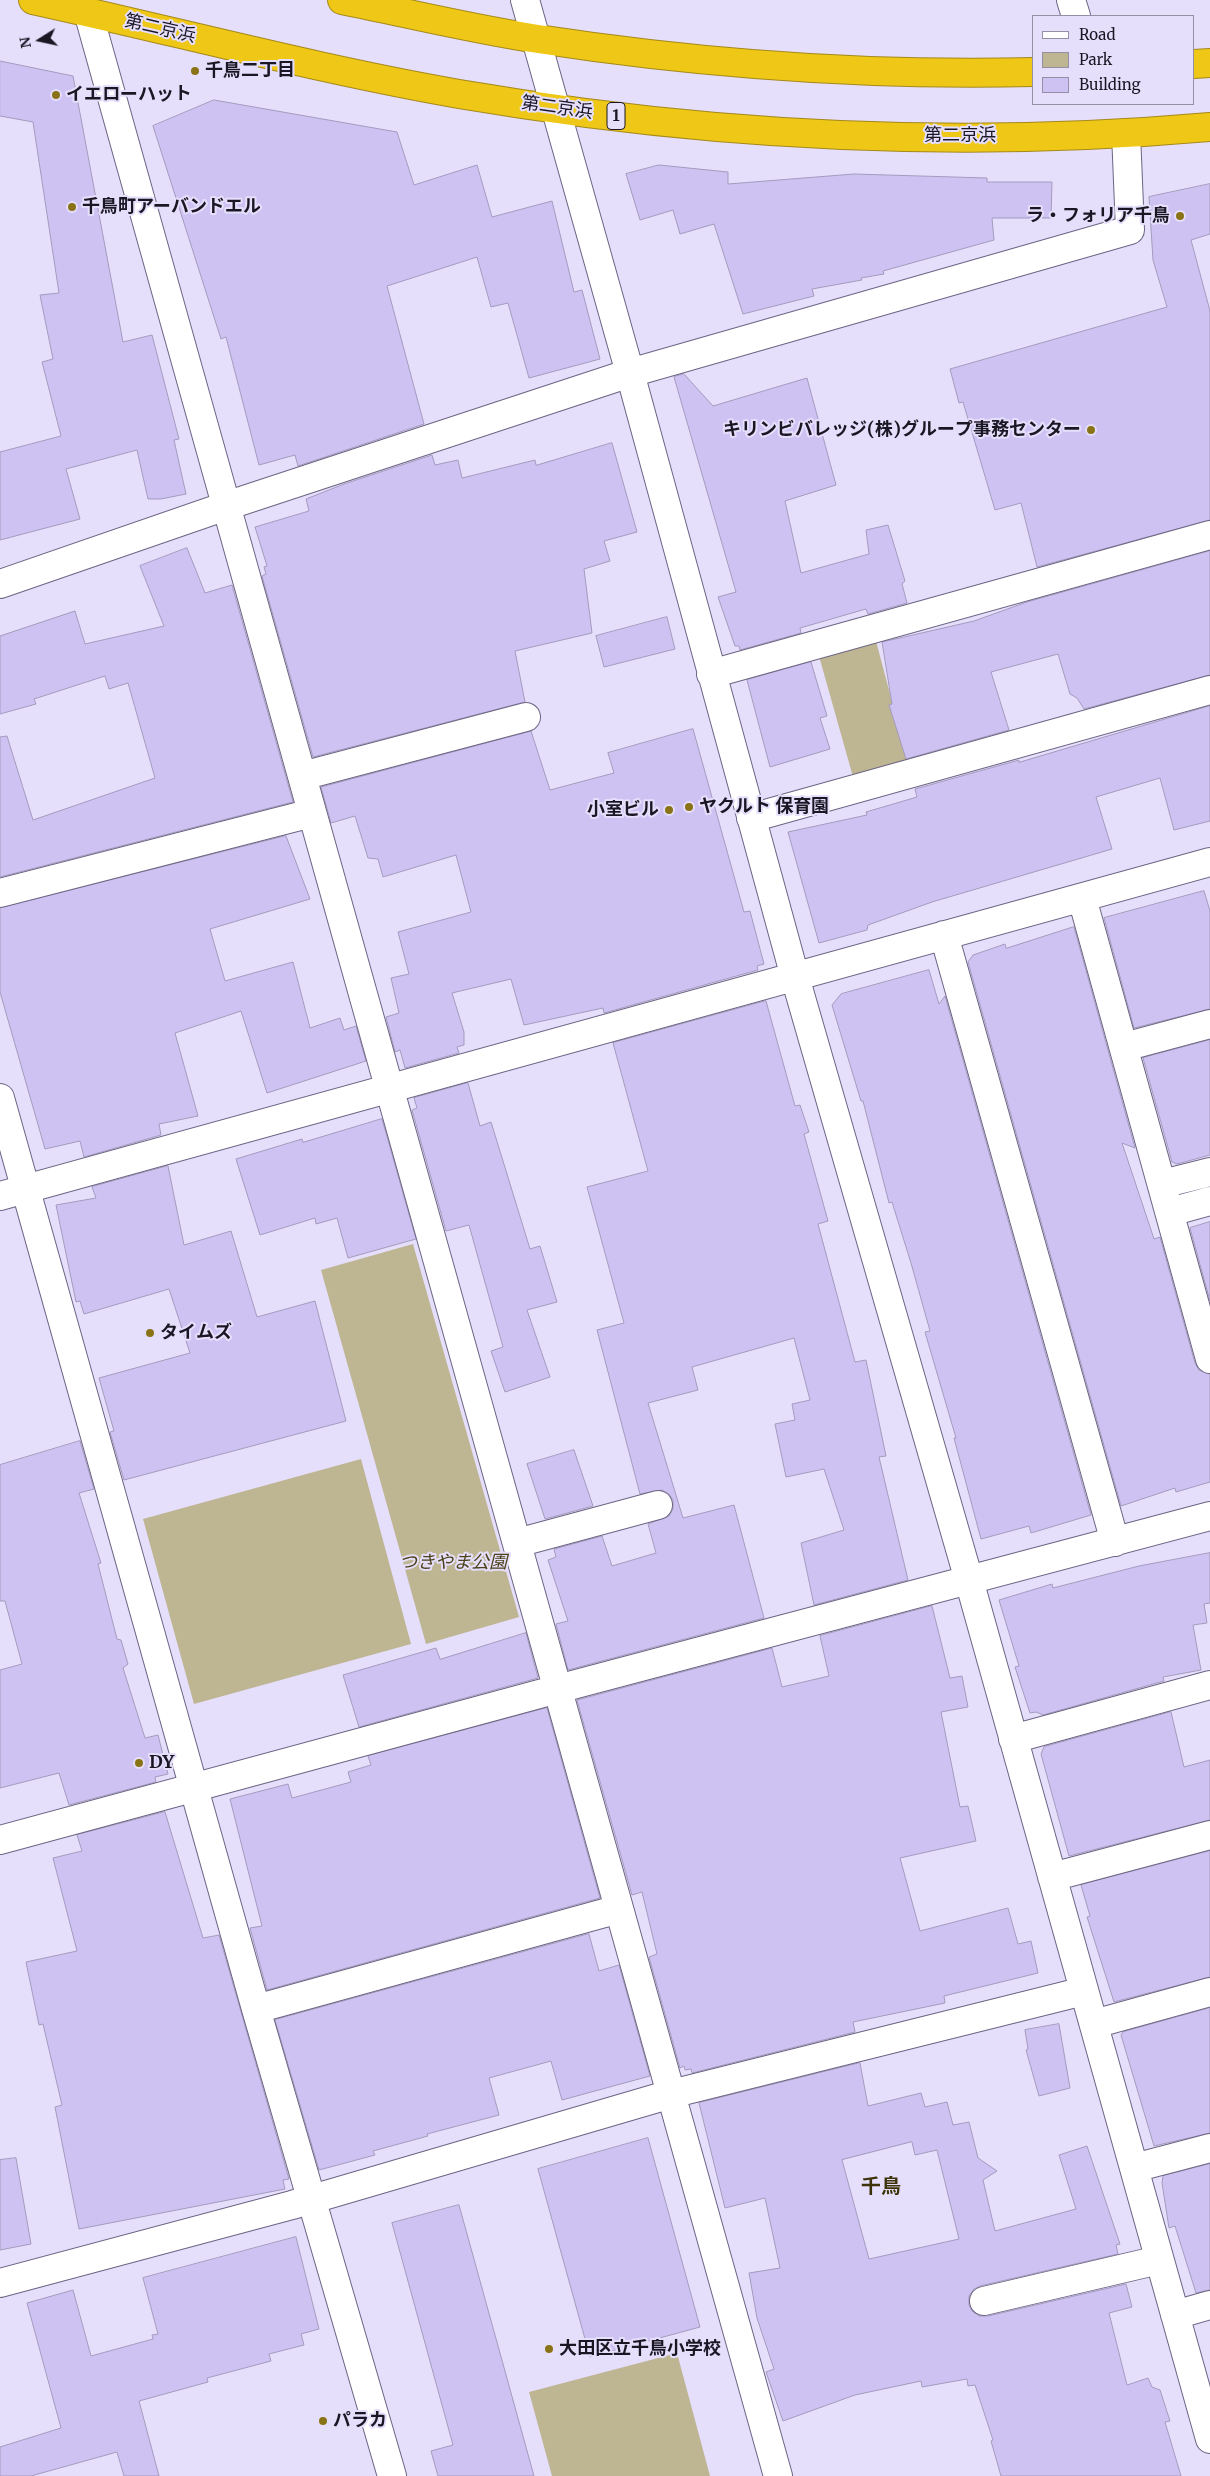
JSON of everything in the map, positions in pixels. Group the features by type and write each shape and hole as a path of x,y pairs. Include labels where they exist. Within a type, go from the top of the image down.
{"highway":[{"name":"第二京浜","path":"33,0 272,55 409,83 556,108 747,130 873,136 1126,133 1210,127"},
{"path":"342,0 536,39 631,52 745,64 858,70 975,73 1032,72"},
{"path":"1195,64 1210,63"}],"street":[{"path":"525,0 630,373 795,977 969,1580 1210,2439"},
{"path":"1071,0 1076,15"},
{"path":"88,12 778,2476"},
{"path":"0,584 226,506 630,373 1130,230 1126,133"},
{"path":"711,674 1210,535"},
{"path":"751,818 1210,690"},
{"path":"302,776 526,717"},
{"path":"0,893 312,813"},
{"path":"0,1196 1210,862"},
{"path":"1082,898 1210,1355"},
{"path":"944,936 1115,1542"},
{"path":"1124,1047 1210,1024"},
{"path":"0,1098 256,2009 313,2198 392,2476"},
{"path":"1162,1184 1210,1172"},
{"path":"1170,1212 1210,1202"},
{"path":"517,1544 658,1505"},
{"path":"0,1840 557,1689 1210,1516"},
{"path":"1013,1739 1210,1685"},
{"path":"1052,1878 1210,1835"},
{"path":"256,2009 619,1909"},
{"path":"0,2283 313,2198 671,2094 1084,1991"},
{"path":"1094,2024 1210,1992"},
{"path":"1134,2168 1210,2148"},
{"path":"984,2301 1159,2260"},
{"path":"1175,2315 1210,2305"}],"green space":[{"path":"876,641 908,762 853,777 819,656"},
{"name":"つきやま公園","path":"413,1244 519,1617 426,1644 321,1270"},
{"path":"361,1459 411,1644 194,1704 143,1519"},
{"path":"677,2353 710,2476 552,2476 529,2392"}],"building":[{"path":"0,61 73,76 123,342 152,335 179,439 174,440 186,494 161,499 148,499 137,450 66,469 80,519 0,540 0,452 61,436 42,362 53,359 40,295 59,293 33,122 0,116"},
{"path":"214,100 397,132 414,185 477,165 492,217 552,201 574,292 582,290 600,359 529,378 508,303 491,307 477,257 387,286 424,424 298,466 295,455 259,465 226,337 221,339 153,126"},
{"path":"659,165 728,172 728,184 854,174 987,178 987,182 1052,182 1051,218 992,218 994,240 883,271 884,274 861,278 862,280 812,289 814,296 743,314 714,224 680,234 673,210 640,220 626,174"},
{"path":"1210,184 1210,234 1191,240 1210,311 1210,520 1037,567 1021,503 995,510 963,402 959,403 950,369 1167,307 1153,260 1149,197"},
{"path":"684,374 713,406 807,378 836,485 785,501 801,573 869,554 866,530 888,525 905,581 902,584 907,603 868,614 866,609 800,628 801,633 740,650 739,646 735,646 718,597 736,592 674,377"},
{"path":"612,443 637,532 604,541 610,561 584,569 592,633 515,651 525,702 313,757 262,576 266,574 264,567 267,566 255,527 309,511 306,499 344,484 432,455 435,465 458,460 462,478 535,460 536,465"},
{"path":"187,548 205,593 232,585 293,802 0,877 0,737 7,736 33,820 155,778 128,683 109,689 105,676 34,699 36,704 0,714 0,636 75,611 85,644 164,626 140,566"},
{"path":"1210,551 1210,675 1084,709 1077,698 1070,694 1058,654 991,672 1009,730 906,759 889,705 892,704 882,642 974,621 1027,602"},
{"path":"667,617 675,649 604,667 596,636"},
{"path":"811,662 827,716 820,718 830,749 770,767 747,680"},
{"path":"1210,706 1210,821 1174,830 1160,778 1096,797 1112,849 932,902 868,925 867,930 819,943 788,832 867,815 866,812 917,797 915,789 1019,760 1019,762"},
{"path":"693,729 744,912 750,911 764,964 757,966 758,970 604,1013 603,1008 524,1025 511,979 452,993 464,1032 464,1045 457,1047 459,1053 405,1068 400,1050 395,1052 386,1017 399,1013 391,978 409,974 398,932 471,912 456,855 383,877 378,859 368,858 355,816 331,823 321,787 531,731 550,790 614,773 608,753"},
{"path":"286,836 310,899 210,929 225,981 293,962 310,1028 340,1018 344,1030 356,1026 366,1061 267,1093 241,1011 175,1033 198,1116 159,1124 161,1135 84,1157 80,1141 45,1149 0,992 0,908"},
{"path":"1204,891 1210,911 1210,1009 1134,1028 1104,918"},
{"path":"1074,927 1135,1148 1122,1143 1154,1239 1160,1237 1195,1363 1199,1370 1210,1374 1210,1482 1176,1492 1175,1488 1121,1506 968,962 973,955 1005,944 1006,948"},
{"path":"929,970 939,1004 945,996 1091,1515 1031,1533 1029,1526 981,1539 954,1438 956,1438 925,1332 930,1331 892,1202 889,1203 863,1101 861,1101 832,1005 841,994"},
{"path":"766,1001 795,1106 800,1105 809,1132 804,1134 828,1221 818,1224 855,1362 866,1360 886,1456 879,1457 908,1580 814,1605 801,1543 844,1530 824,1469 786,1477 775,1424 795,1420 792,1404 810,1400 794,1338 692,1367 698,1390 648,1403 683,1518 734,1505 764,1618 568,1670 556,1624 568,1621 548,1560 556,1557 554,1549 602,1536 612,1566 656,1553 648,1524 669,1516 673,1509 673,1500 669,1494 662,1490 640,1494 597,1330 624,1323 587,1187 648,1171 613,1043"},
{"path":"1210,1040 1210,1155 1177,1164 1172,1162 1143,1058"},
{"path":"468,1083 480,1126 491,1122 530,1249 540,1246 557,1302 527,1310 550,1377 505,1392 491,1351 503,1347 469,1225 446,1231 412,1110 417,1108 414,1098"},
{"path":"382,1119 416,1239 348,1258 337,1218 316,1224 315,1218 260,1235 236,1159 302,1139 303,1142"},
{"path":"168,1166 184,1245 231,1231 257,1317 315,1301 346,1421 124,1480 110,1432 114,1431 99,1378 190,1353 169,1289 84,1314 80,1301 76,1302 56,1205 96,1198 92,1187"},
{"path":"1210,1222 1210,1301 1190,1228"},
{"path":"80,1441 94,1489 79,1493 101,1563 98,1564 117,1639 121,1640 128,1664 123,1668 145,1738 158,1735 168,1774 155,1777 156,1782 69,1805 59,1773 0,1788 0,1670 22,1664 5,1601 0,1601 0,1465"},
{"path":"574,1450 593,1506 545,1519 527,1464"},
{"path":"1210,1553 1210,1603 1204,1604 1207,1623 1193,1625 1201,1670 1163,1677 1164,1681 1043,1715 1036,1712 1030,1713 1015,1667 1019,1666 999,1600 1052,1584 1053,1588 1139,1566"},
{"path":"932,1606 950,1678 962,1676 968,1707 941,1712 960,1807 968,1806 976,1841 900,1858 920,1931 1008,1908 1018,1944 1031,1941 1038,1973 944,1996 945,2003 853,2022 855,2032 692,2073 691,2069 685,2070 684,2066 680,2068 649,1957 657,1954 642,1892 632,1895 577,1700 772,1648 782,1687 829,1676 820,1636"},
{"path":"526,1633 538,1678 359,1727 343,1675 436,1648 440,1659"},
{"path":"547,1708 600,1898 267,1990 250,1928 262,1926 230,1799 288,1784 292,1798 351,1782 348,1772 371,1765 368,1756"},
{"path":"1171,1712 1184,1767 1210,1760 1210,1820 1069,1856 1041,1754 1044,1747"},
{"path":"165,1812 203,1938 219,1935 289,2179 283,2180 285,2189 79,2229 55,2107 62,2105 43,2024 39,2025 26,1962 77,1951 53,1858 82,1851 77,1835"},
{"path":"1210,1851 1210,1977 1114,2002 1087,1917 1090,1916 1081,1885"},
{"path":"589,1934 599,1971 619,1965 650,2076 562,2100 551,2061 489,2078 499,2115 427,2134 428,2136 373,2151 375,2155 319,2170 275,2020"},
{"path":"1210,2008 1210,2133 1154,2146 1121,2035 1123,2032"},
{"path":"1059,2024 1070,2088 1039,2096 1026,2050 1028,2049 1025,2030"},
{"path":"860,2063 868,2106 921,2093 925,2107 947,2102 953,2125 969,2122 978,2158 997,2171 983,2180 995,2231 1076,2209 1059,2155 1087,2146 1120,2244 1116,2245 1118,2254 980,2286 974,2289 969,2296 969,2305 972,2311 979,2316 988,2316 1126,2284 1132,2307 1109,2313 1127,2385 1148,2378 1152,2387 1160,2390 1170,2421 1165,2422 1181,2476 1001,2476 991,2441 993,2440 975,2385 968,2386 967,2379 922,2387 921,2381 855,2395 783,2421 766,2372 774,2369 757,2318 749,2273 780,2268 765,2198 725,2208 699,2103","holes":["912,2142 915,2155 937,2150 959,2239 869,2259 842,2160"]},
{"path":"648,2138 700,2327 590,2357 538,2169"},
{"path":"16,2158 31,2244 0,2250 0,2160"},
{"path":"1210,2164 1210,2290 1196,2293 1175,2226 1169,2228 1162,2183 1163,2176"},
{"path":"459,2205 534,2476 438,2476 431,2451 453,2445 392,2223"},
{"path":"296,2237 319,2329 301,2334 304,2345 269,2354 271,2361 207,2378 208,2382 139,2401 159,2476 124,2476 117,2452 31,2476 0,2476 0,2447 61,2428 27,2303 73,2290 91,2356 153,2339 152,2335 158,2334 143,2278"}],"place":[{"name":"千鳥二丁目","path":"195,71"},
{"name":"イエローハット","path":"56,95"},
{"name":"千鳥町アーバンドエル","path":"72,207"},
{"name":"ラ・フォリア千鳥","path":"1180,216"},
{"name":"キリンビバレッジ(株)グループ事務センター","path":"1091,430"},
{"name":"ヤクルト 保育園","path":"689,807"},
{"name":"小室ビル","path":"669,810"},
{"name":"タイムズ","path":"150,1333"},
{"name":"DY","path":"139,1763"},
{"name":"大田区立千鳥小学校","path":"549,2349"},
{"name":"パラカ","path":"323,2421"}],"district":[{"name":"千鳥","path":"881,2187"}]}
